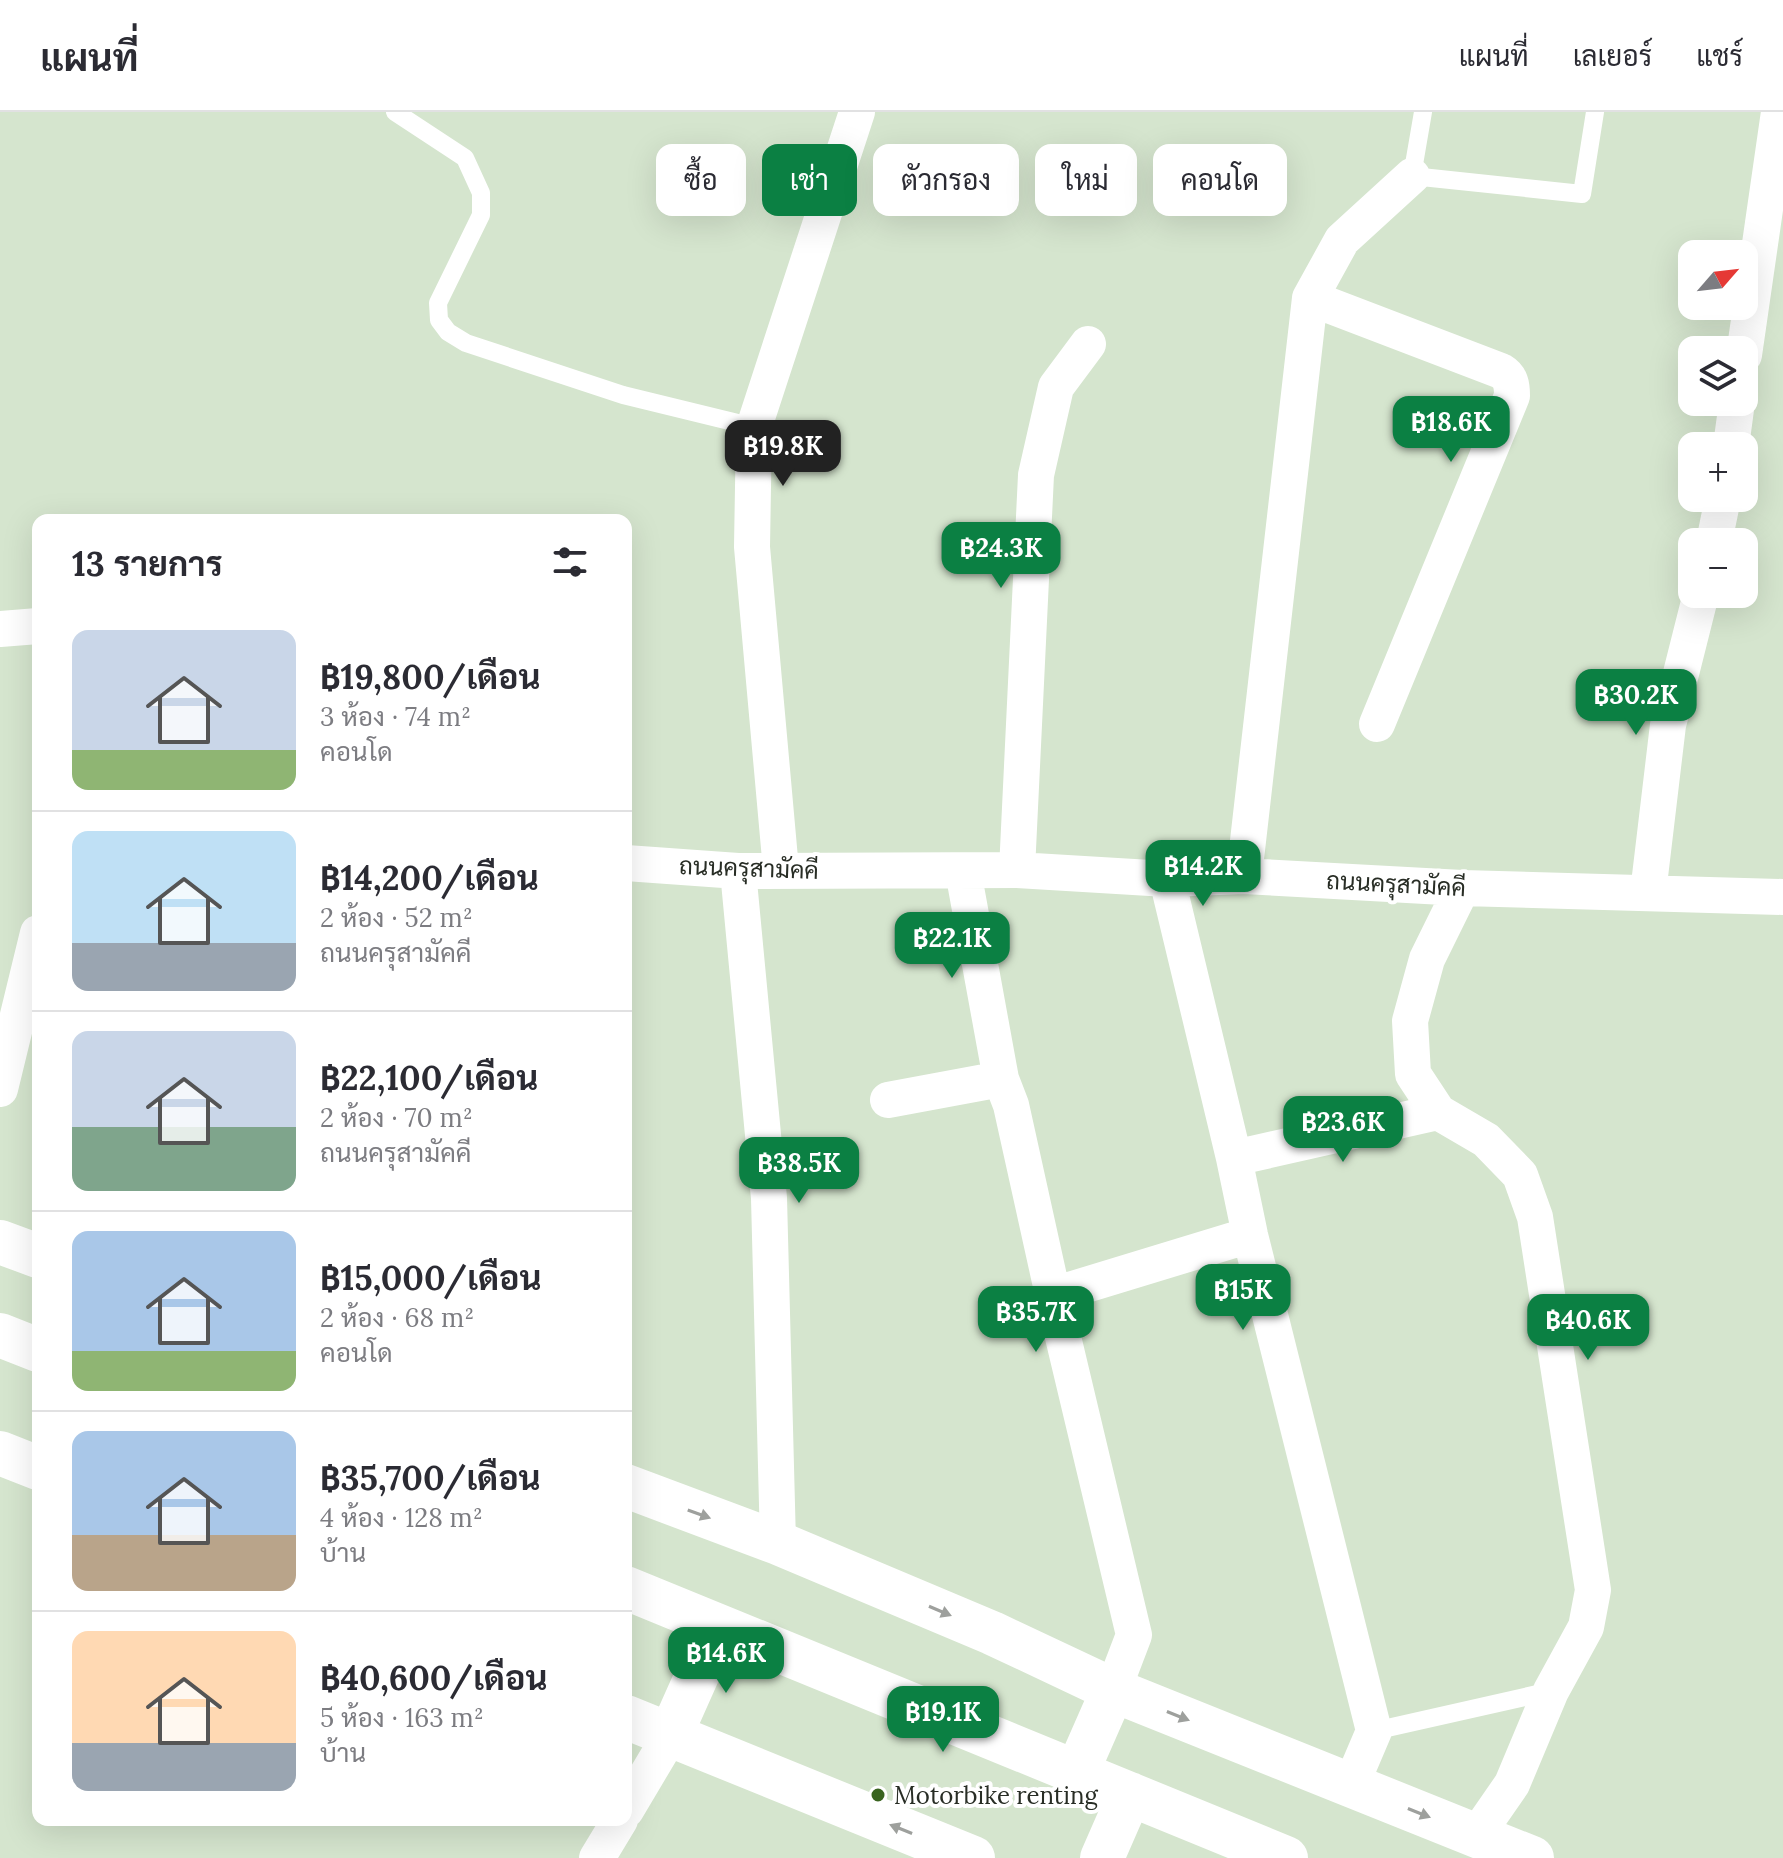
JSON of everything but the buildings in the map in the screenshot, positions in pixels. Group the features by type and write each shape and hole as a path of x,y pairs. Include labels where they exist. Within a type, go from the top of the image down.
{"main road":[{"path":"0,1242 32,1254"},
{"path":"0,1335 32,1348"},
{"path":"0,1453 32,1466"},
{"path":"632,1488 778,1543 992,1633 1113,1690 1532,1858"},
{"path":"632,1590 1286,1858"},
{"path":"670,1736 719,1626"},
{"path":"1077,1772 1113,1690"},
{"path":"632,1720 973,1858"},
{"path":"1102,1858 1130,1794"}],"street":[{"path":"781,870 752,547 754,427 857,112"},
{"path":"1747,336 1779,112"},
{"path":"1244,876 1310,298 1342,240 1412,176"},
{"path":"1310,298 1501,371 1508,375 1512,385 1512,396 1377,724"},
{"path":"1017,870 1036,475 1056,387 1088,344"},
{"path":"1648,893 1668,725 1697,608"},
{"path":"0,629 32,626"},
{"name":"ถนนครุสามัคคี","path":"632,863 738,871 1017,870 1167,879 1244,876 1462,888 1783,897"},
{"path":"738,871 769,1198 778,1543"},
{"path":"963,871 1001,1079 1011,1105 1134,1635 1113,1690"},
{"path":"1167,879 1250,1235 1374,1731 1351,1785"},
{"path":"1462,888 1427,959 1410,1021 1413,1074 1438,1112 1486,1140 1520,1175 1535,1217 1593,1590 1586,1627 1551,1691 1512,1784 1476,1836"},
{"path":"0,1089 32,958"},
{"path":"888,1100 1001,1079"},
{"path":"1234,1158 1438,1112"},
{"path":"1053,1295 1250,1235"},
{"path":"632,1800 670,1736"},
{"path":"597,1858 616,1826"}],"lane":[{"path":"395,112 465,158 481,193 481,215 438,303 439,320 448,332 466,343 623,395 754,427"},
{"path":"1423,112 1412,176 1582,194 1595,112"},
{"path":"1374,1731 1551,1691"}],"place":[{"name":"Motorbike renting","path":"878,1795"}]}
